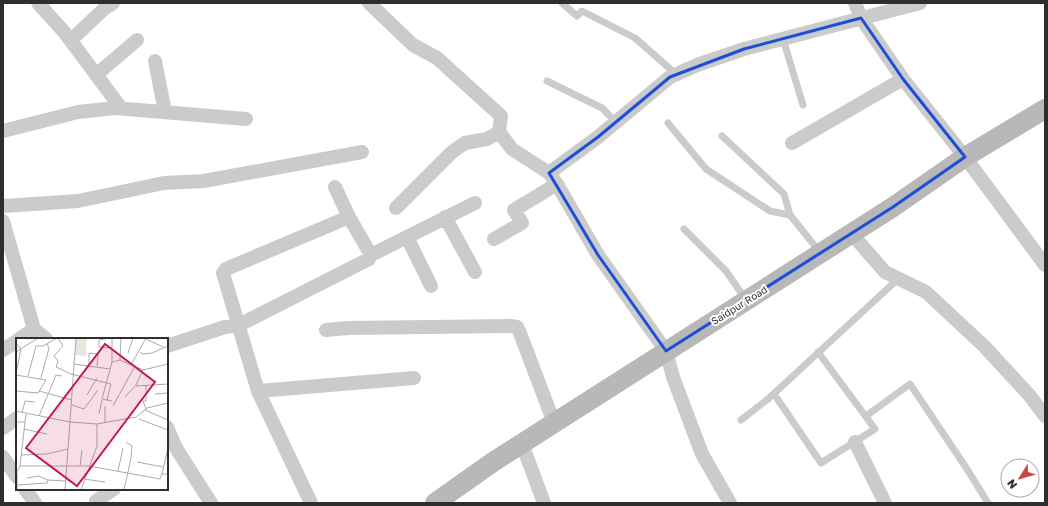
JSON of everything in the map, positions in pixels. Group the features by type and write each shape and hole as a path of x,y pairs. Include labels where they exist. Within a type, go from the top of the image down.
{"main road":[{"name":"Saidpur Road","path":"435,503 554,423 892,207 965,157 1045,109"}],"street":[{"path":"38,3 70,40 121,108"},
{"path":"70,40 104,9 113,3"},
{"path":"369,3 413,45 437,58 501,116 499,132 512,149 553,178 598,255 666,351 673,377 702,454 730,503"},
{"path":"855,3 861,18 903,79 965,157 1045,265"},
{"path":"494,239 522,223 514,210 553,178 598,137 659,86 676,74 697,65 744,49 920,3"},
{"path":"96,75 137,40"},
{"path":"155,61 165,112"},
{"path":"792,144 903,79"},
{"path":"3,131 78,112 121,108 246,118"},
{"path":"396,208 452,152 465,143 487,139 499,132"},
{"path":"3,206 78,200 164,183 204,180 362,152"},
{"path":"335,187 349,217 371,255"},
{"path":"168,346 225,327 239,325 369,259 371,255 475,203"},
{"path":"312,503 258,391 239,325 223,278 223,273 226,269 349,217"},
{"path":"445,218 475,272"},
{"path":"3,221 5,238 34,329 45,338"},
{"path":"851,233 885,272 926,292 984,346 1030,396 1045,416"},
{"path":"407,237 431,286"},
{"path":"326,330 348,328 517,327 554,423"},
{"path":"21,338 34,329"},
{"path":"3,350 16,341"},
{"path":"258,391 414,378"},
{"path":"3,428 16,419"},
{"path":"168,432 172,451 211,503"},
{"path":"855,442 885,503"},
{"path":"522,444 544,503"},
{"path":"3,457 16,476"},
{"path":"27,490 35,503"},
{"path":"97,503 96,501 112,490"}],"lane":[{"path":"562,3 576,16 582,11 635,38 676,74"},
{"path":"783,39 804,105"},
{"path":"547,81 602,108 616,122"},
{"path":"668,123 706,169 770,211 790,215"},
{"path":"722,136 784,194 790,215 821,253"},
{"path":"684,228 726,271 746,300"},
{"path":"741,420 774,394 898,279"},
{"path":"774,394 822,463 876,429 818,352"},
{"path":"866,416 910,384 968,469 988,503"}],"highlighted area":[{"path":"861,18 903,79 965,157 893,207 666,351 598,255 549,173 598,137 670,77 744,49"}]}
